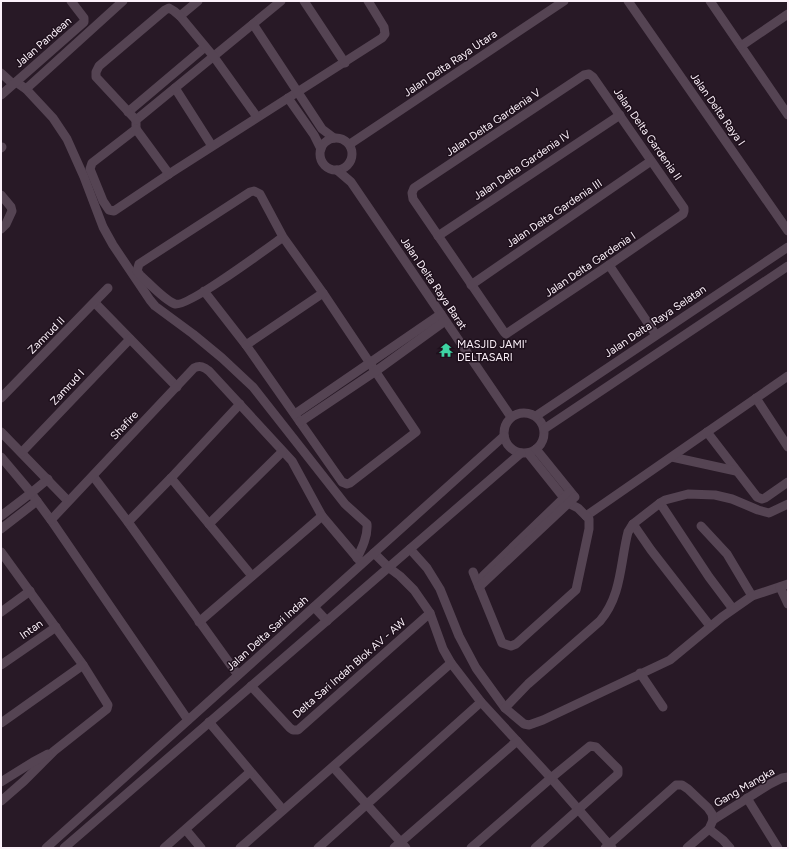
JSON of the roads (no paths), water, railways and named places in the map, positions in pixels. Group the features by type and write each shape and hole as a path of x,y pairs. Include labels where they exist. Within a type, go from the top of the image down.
{"street":[{"name":"Jalan Pandean","path":"10,87 84,22 84,18 71,1"},
{"path":"26,89 123,1"},
{"path":"180,16 198,1"},
{"path":"281,1 175,88 136,125 90,165 90,169 103,201 109,210 114,211 212,146 345,63 385,35 386,32 384,27 368,1"},
{"path":"304,1 345,63"},
{"name":"Jalan Delta Raya Utara","path":"350,144 564,1"},
{"name":"Jalan Delta Raya I","path":"628,1 788,231"},
{"path":"710,1 788,116"},
{"path":"169,174 128,112 96,77 96,72 99,66 165,10 169,8 172,9 180,16 214,57 258,117"},
{"path":"741,46 788,14"},
{"path":"253,24 322,129 334,138"},
{"path":"128,112 205,47"},
{"path":"1,74 10,87 26,89 53,118 66,139 81,170 103,226 113,246 150,300 155,306 222,358 252,387 345,504 367,524 359,560"},
{"name":"Jalan Delta Gardenia II","path":"584,75 589,74 593,77 684,208 683,214"},
{"name":"Jalan Delta Gardenia V","path":"438,236 413,199 412,193 414,188 584,75"},
{"path":"175,88 212,146"},
{"path":"288,98 314,135 321,149"},
{"name":"Jalan Delta Gardenia IV","path":"438,236 620,115"},
{"path":"334,138 345,140 350,144 352,150 352,156 348,165 337,170 323,164 320,154 324,143 334,138"},
{"name":"Jalan Delta Gardenia III","path":"471,285 651,161"},
{"name":"Jalan Delta Raya Barat","path":"348,165 351,182"},
{"name":"Jalan Delta Raya Barat","path":"337,170 351,182 511,418"},
{"path":"204,291 246,345 342,482 347,484 350,483 416,432 323,293 283,237 260,194 254,191 250,192 139,264 137,268 140,275 167,299 176,304 183,303 204,291 283,237"},
{"path":"1,195 11,207 12,211 6,224 1,229"},
{"name":"Jalan Delta Gardenia I","path":"471,285 504,332 509,332 683,214"},
{"path":"438,236 471,285"},
{"name":"Jalan Delta Raya Selatan","path":"536,416 788,246"},
{"path":"609,265 656,335"},
{"path":"544,429 788,266"},
{"name":"Zamrud II","path":"1,398 108,288"},
{"path":"246,345 323,293"},
{"path":"95,303 177,387"},
{"path":"295,414 370,362 443,318"},
{"path":"300,422 376,372 443,318"},
{"name":"Zamrud I","path":"22,452 130,339"},
{"name":"Shafire","path":"51,520 197,367 204,367 240,404"},
{"path":"586,516 788,376"},
{"path":"756,398 788,447"},
{"path":"128,522 240,404 295,466 322,516 359,560"},
{"path":"64,848 410,549 528,452 543,440 544,429 536,416 526,412 515,414 505,426 504,436 508,446 512,450 528,452 569,497 578,508 586,516 589,524 576,590 516,644 511,646 502,643 477,580 569,497"},
{"path":"1,432 68,501"},
{"path":"707,432 757,497 765,498 788,482"},
{"name":"Jalan Delta Sari Indah","path":"46,848 314,607 359,560 374,552 504,436"},
{"path":"209,524 282,452"},
{"path":"1,457 51,520 188,720"},
{"path":"672,457 736,471"},
{"path":"93,476 238,675"},
{"path":"171,478 252,576"},
{"path":"1,528 34,497 48,479"},
{"path":"505,708 528,684 600,621 607,613 612,604 621,571 628,532 633,524 660,502 688,494 715,495 769,513 788,504"},
{"path":"1,516 34,497"},
{"path":"660,502 708,576 733,609"},
{"path":"199,622 322,516"},
{"path":"633,524 651,550 710,626"},
{"path":"701,526 727,554 752,596"},
{"path":"410,549 427,568 440,588 459,636 476,668 505,708 524,724 529,725 543,720 670,660 710,626 752,596 784,585 788,604"},
{"path":"1,552 83,665 107,702 107,709 54,751 24,781 1,801"},
{"path":"374,552 388,568 400,576 414,590 430,613 443,649 451,663 481,702 551,778 609,847 676,785 682,785 708,808 712,814 713,820 708,829 687,848"},
{"path":"1,612 30,591"},
{"path":"314,607 327,621"},
{"name":"Delta Sari Indah Blok AV - AW","path":"251,686 290,728 293,730 298,730 430,613"},
{"name":"Intan","path":"1,666 56,627"},
{"path":"240,848 451,663"},
{"path":"1,723 83,665"},
{"path":"640,673 663,707"},
{"path":"218,693 229,706"},
{"path":"318,848 481,702"},
{"path":"209,722 283,810"},
{"path":"333,767 367,804 401,846 517,741"},
{"path":"471,848 590,746 596,747 618,769 619,772 535,848"},
{"path":"1,782 54,751"},
{"path":"134,769 144,779"},
{"path":"164,848 250,772"},
{"name":"Gang Mangka","path":"713,820 770,784 782,778 788,777"},
{"path":"747,798 778,848"},
{"path":"708,829 723,840 730,848"},
{"path":"186,830 202,848"}],"place":[{"name":"MASJID JAMI' DELTASARI","path":"446,350"}]}
